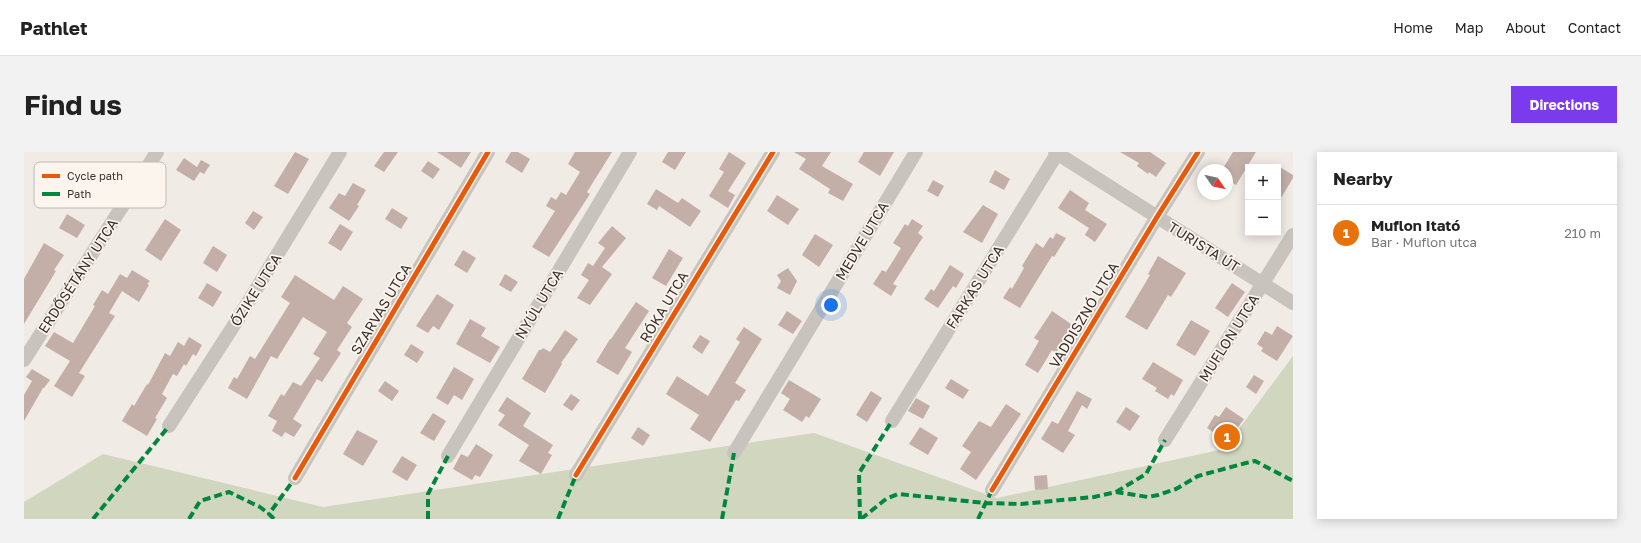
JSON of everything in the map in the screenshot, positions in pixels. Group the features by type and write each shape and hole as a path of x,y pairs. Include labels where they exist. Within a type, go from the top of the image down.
{"street":[{"name":"ERDŐSÉTÁNY UTCA","path":"150,162 156,152"},
{"name":"ŐZIKE UTCA","path":"169,426 236,322 340,152"},
{"name":"SZARVAS UTCA","path":"295,478 488,152"},
{"name":"NYÚL UTCA","path":"448,456 630,152"},
{"name":"RÓKA UTCA","path":"576,475 773,152"},
{"name":"MEDVE UTCA","path":"734,453 916,152"},
{"name":"TURISTA ÚT","path":"1057,152 1293,303"},
{"name":"FARKAS UTCA","path":"892,422 1057,152"},
{"name":"VADDISZNÓ UTCA","path":"992,490 1198,152"},
{"name":"ERDŐSÉTÁNY UTCA","path":"24,360 120,208"},
{"name":"MUFLON UTCA","path":"1165,440 1293,235"}],"green space":[{"path":"1293,356 1293,519 24,519 24,502 103,454 323,507 814,433 997,498 1224,449"}],"building":[{"path":"295,152 309,159 288,194 274,186"},
{"path":"384,152 398,152 384,172 374,166"},
{"path":"437,152 471,152 461,168"},
{"path":"511,152 518,152 530,159 522,173 505,162"},
{"path":"575,152 612,152 587,192 590,194 549,257 532,247 555,211 546,206 551,197 556,200 561,192 566,195 580,172 568,164"},
{"path":"668,152 686,152 675,170 662,162"},
{"path":"729,152 746,163 728,191 735,195 728,208 709,196 724,172 719,169"},
{"path":"794,152 831,152 822,166 853,184 843,201 828,193 830,189 799,169 806,159"},
{"path":"864,152 894,152 880,176 858,162"},
{"path":"1120,152 1150,152 1166,163 1156,177 1149,172 1148,174 1137,166 1139,163"},
{"path":"1233,152 1256,152 1249,164 1245,164 1245,170 1236,185 1233,183 1233,164 1226,164"},
{"path":"184,158 197,167 201,160 210,165 204,174 200,172 194,181 176,170"},
{"path":"428,161 440,169 433,179 421,171"},
{"path":"1281,168 1293,175 1293,178 1281,198"},
{"path":"995,170 1010,179 1004,190 989,182"},
{"path":"933,180 944,186 938,197 927,191"},
{"path":"353,183 366,190 357,205 359,206 349,221 329,208 339,193 345,196"},
{"path":"656,189 678,203 682,198 701,211 690,227 659,206 657,210 647,204"},
{"path":"1070,190 1089,203 1085,210 1107,224 1095,242 1085,235 1089,228 1058,208"},
{"path":"777,195 799,209 788,225 767,211"},
{"path":"983,205 998,214 982,243 963,232"},
{"path":"392,208 408,218 401,229 385,219"},
{"path":"253,211 263,217 254,230 245,223"},
{"path":"67,214 85,225 77,238 59,228"},
{"path":"165,219 181,230 161,261 145,250"},
{"path":"912,219 923,226 918,233 923,237 893,284 897,286 891,296 873,284 882,270 886,272 901,248 893,243 905,224 908,226"},
{"path":"340,224 353,232 341,251 328,243"},
{"path":"612,226 626,238 602,267 612,274 590,305 577,298 589,280 581,275 588,263 593,266 605,248 598,243"},
{"path":"1056,233 1066,238 1054,257 1052,256 1020,308 1003,298 1010,287 1012,289 1024,268 1022,266 1036,243 1043,248 1050,237 1053,239"},
{"path":"815,234 833,245 819,267 802,255"},
{"path":"44,243 64,255 24,324 24,279"},
{"path":"213,246 227,255 217,272 203,263"},
{"path":"669,249 683,258 666,286 652,278"},
{"path":"463,250 476,258 467,273 454,265"},
{"path":"1158,256 1186,273 1171,297 1168,295 1147,330 1125,317 1150,275 1148,274"},
{"path":"950,265 964,274 956,288 953,286 938,308 924,299 931,289 934,291"},
{"path":"788,268 797,281 790,295 777,288 781,281 777,275"},
{"path":"132,270 150,281 147,284 149,285 139,302 122,291 109,313 115,316 79,373 85,376 72,397 54,386 70,361 45,346 54,332 73,343 95,306 93,305 102,290 108,294 120,274 127,278"},
{"path":"505,274 518,282 511,292 499,285"},
{"path":"295,275 334,300 343,286 363,299 347,323 352,327 337,350 341,353 322,382 317,379 293,419 302,425 294,437 285,432 282,437 272,431 277,421 268,416 281,394 284,396 293,382 301,386 320,358 313,354 327,332 303,317 277,359 271,356 247,399 228,388 234,377 237,379 250,356 255,359 290,303 281,297"},
{"path":"207,283 222,292 213,307 198,298"},
{"path":"1232,283 1245,292 1228,317 1215,308"},
{"path":"437,294 454,305 439,330 433,326 428,333 416,326"},
{"path":"636,302 649,311 625,348 632,352 618,375 596,362"},
{"path":"787,311 802,321 793,334 778,325"},
{"path":"1052,311 1074,326 1056,353 1052,350 1038,373 1025,365 1039,341 1034,338"},
{"path":"470,319 486,328 481,336 500,347 490,363 456,344"},
{"path":"1191,320 1210,331 1195,356 1176,345"},
{"path":"1277,326 1293,336 1277,361 1261,351 1263,348 1257,344 1265,331 1272,335"},
{"path":"744,327 762,339 735,383 746,390 739,401 736,400 710,442 690,429 699,415 666,394 677,376 708,396 740,342 736,339"},
{"path":"565,330 578,339 561,363 562,364 545,393 522,379 539,350 543,348 550,352"},
{"path":"700,335 710,341 702,354 692,347"},
{"path":"189,337 202,345 196,356 193,354 186,366 184,364 177,376 173,374 162,394 167,398 155,418 157,419 147,436 122,421 132,404 134,406 147,384 148,385 165,353 170,356 178,342 184,346"},
{"path":"411,344 424,352 417,363 404,355"},
{"path":"1153,362 1183,380 1174,396 1171,394 1168,399 1155,391 1157,388 1142,379"},
{"path":"454,367 474,379 462,400 454,395 448,405 436,398"},
{"path":"32,369 50,380 43,388 24,421 24,395 32,381 26,377"},
{"path":"1254,375 1264,381 1256,394 1246,387"},
{"path":"951,379 969,390 963,399 945,388"},
{"path":"789,380 821,399 809,418 806,416 802,422 783,410 790,399 781,393"},
{"path":"385,381 399,391 392,401 378,391"},
{"path":"871,391 882,398 867,422 856,415"},
{"path":"1077,391 1092,399 1087,409 1082,405 1068,431 1075,435 1063,453 1041,439 1052,421 1058,424"},
{"path":"571,394 580,400 572,411 563,405"},
{"path":"507,397 531,413 523,426 553,445 548,453 552,455 541,474 519,461 529,445 498,425 505,415 498,411"},
{"path":"916,398 930,406 923,419 908,411"},
{"path":"1006,404 1021,414 976,480 960,469 971,452 962,446 979,421 991,427"},
{"path":"1126,407 1140,416 1130,431 1116,422"},
{"path":"1226,407 1244,419 1228,441 1207,428 1215,415 1219,417"},
{"path":"433,413 446,421 434,441 420,433"},
{"path":"638,427 650,435 643,446 631,438"},
{"path":"920,427 938,438 928,455 909,444"},
{"path":"357,430 378,441 363,466 343,454"},
{"path":"476,444 493,455 480,477 475,475 472,480 453,469 461,454 468,457"},
{"path":"402,456 417,465 407,481 392,472"},
{"path":"1047,475 1048,489 1035,490 1034,476"}],"marked path":[{"path":"860,519 859,473 892,421"},
{"path":"93,519 169,426"},
{"path":"1116,492 1146,474 1165,440"},
{"path":"722,519 734,453"},
{"path":"428,519 428,494 448,456"},
{"path":"861,519 886,499 898,494 985,503 1021,504 1094,497 1116,492 1148,497 1176,489 1198,476 1255,461 1293,481"},
{"path":"558,519 576,475"},
{"path":"274,519 269,514 295,478"},
{"path":"978,519 992,490"},
{"path":"189,519 200,501 229,492 260,507 269,514"}],"cycle path":[{"path":"295,478 488,152"},
{"path":"576,475 773,152"},
{"path":"992,490 1198,152"}],"place":[{"name":"Muflon Itató","path":"1227,437"}]}
